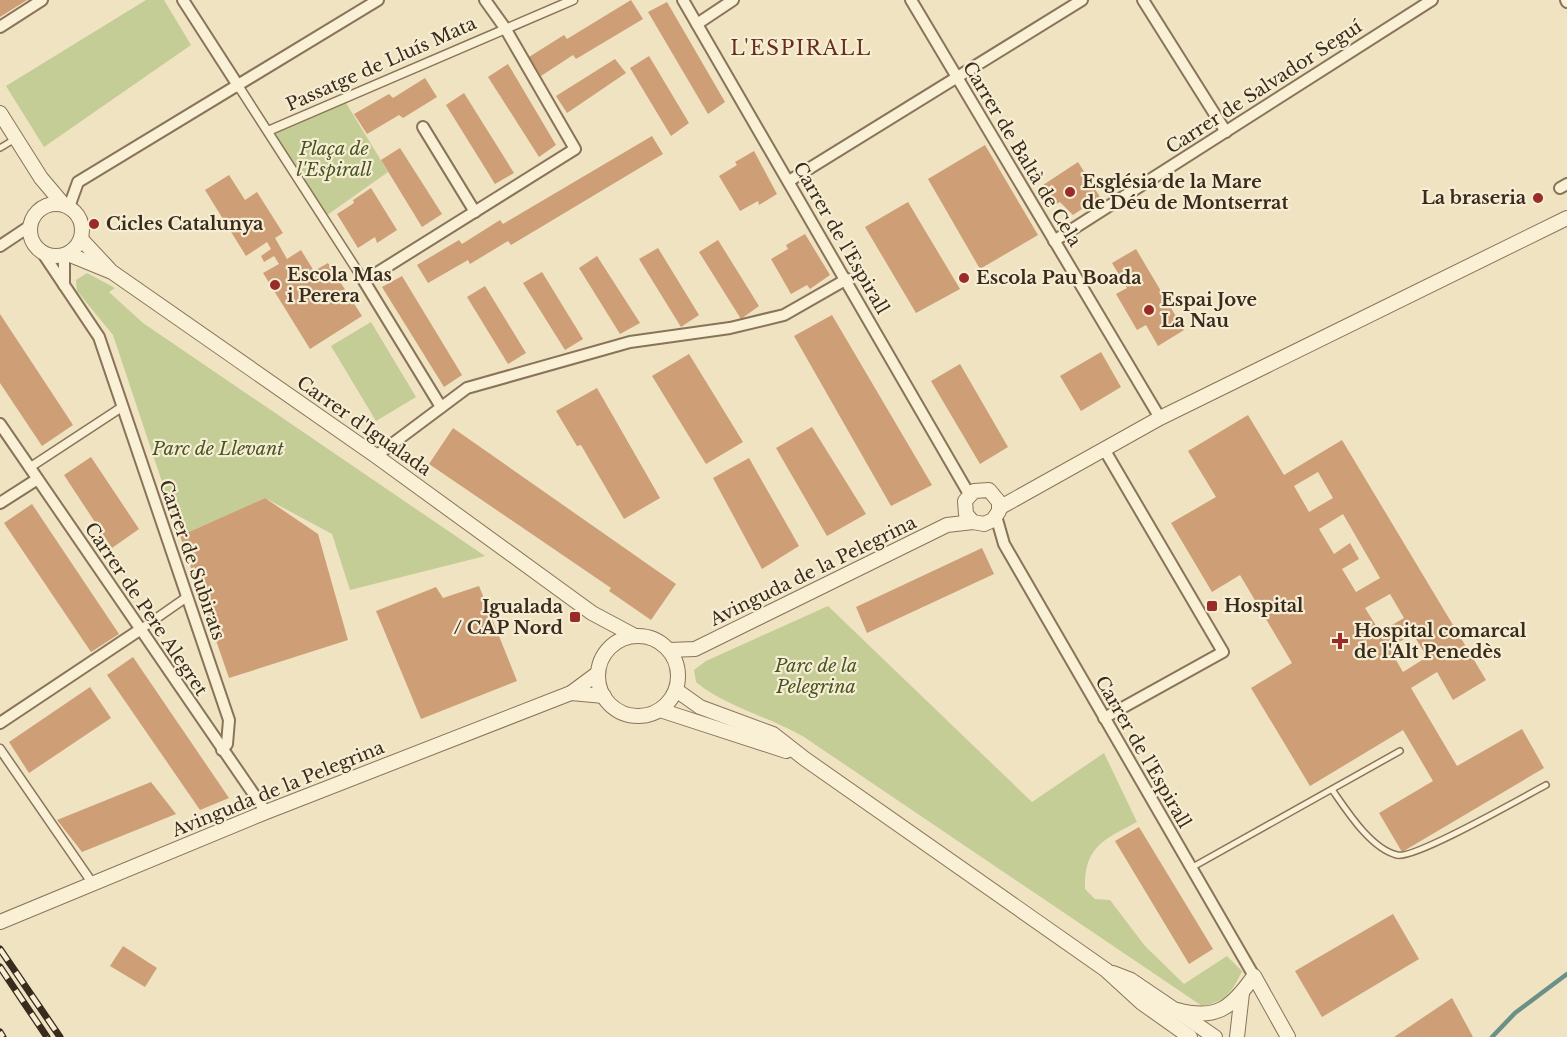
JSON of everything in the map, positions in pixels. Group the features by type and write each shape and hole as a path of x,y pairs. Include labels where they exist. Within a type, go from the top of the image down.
{"street":[{"path":"0,27 42,0"},
{"path":"183,0 364,281 441,407"},
{"path":"66,206 78,182 239,87 378,0"},
{"path":"364,281 575,149 505,28 485,0"},
{"name":"Passatge de Lluís Mata","path":"268,131 573,0"},
{"name":"Carrer de l'Espirall","path":"683,0 847,279 969,494"},
{"path":"697,24 734,0"},
{"name":"Carrer de Baltà de Cela","path":"910,0 1160,418"},
{"path":"789,181 1082,0"},
{"path":"1143,0 1226,132"},
{"name":"Carrer de Salvador Seguí","path":"1054,241 1432,0"},
{"path":"0,113 41,178 81,220 81,239 76,248 66,254 50,256 42,252 31,236 30,226 33,216 44,206 66,206"},
{"path":"423,127 474,212"},
{"path":"41,178 44,206"},
{"path":"988,517 1032,488 1160,418 1567,218"},
{"path":"0,246 30,226"},
{"name":"Carrer d'Igualada","path":"81,239 112,272 376,456 592,613 635,636"},
{"name":"Carrer de Subirats","path":"42,252 99,337 229,720 227,744 222,750"},
{"path":"64,285 66,254"},
{"name":"Carrer d'Igualada","path":"66,254 112,272"},
{"path":"376,456 467,388 630,342 729,328 784,315 847,279"},
{"path":"28,468 122,407"},
{"name":"Carrer de Pere Alegret","path":"0,424 36,480 266,812"},
{"path":"1104,448 1223,652 1104,718"},
{"path":"0,503 36,480"},
{"path":"969,494 984,489 993,493 1032,488"},
{"path":"988,517 993,493"},
{"name":"Avinguda de la Pelegrina","path":"947,525 964,508 969,494"},
{"path":"964,508 988,517"},
{"name":"Carrer de l'Espirall","path":"988,517 1254,976"},
{"name":"Avinguda de la Pelegrina","path":"678,672 695,650 947,525 988,517"},
{"path":"0,723 187,597"},
{"name":"Carrer d'Igualada","path":"592,613 614,644"},
{"path":"614,644 635,636"},
{"name":"Avinguda de la Pelegrina","path":"635,636 648,637 669,650 695,650"},
{"name":"Avinguda de la Pelegrina","path":"1,922 266,812 571,693 598,673 606,652 614,644"},
{"path":"598,673 604,696 612,706 629,715 648,715 660,710 676,690 678,672 669,650"},
{"path":"676,690 700,707 733,717 773,734 805,759 1106,970 1142,1003 1185,1034 1197,1032 1204,1037"},
{"name":"Avinguda de la Pelegrina","path":"571,693 604,696"},
{"path":"660,710 767,742 805,759"},
{"path":"0,749 93,884"},
{"path":"1106,970 1131,980 1215,1037"},
{"path":"1177,1010 1211,1015 1228,1007 1254,976 1282,1033"},
{"path":"1237,1037 1242,993"}],"lane":[{"path":"0,148 16,139"},
{"path":"1191,868 1333,791 1400,751"},
{"path":"1333,791 1363,832 1399,856 1421,850 1546,785"}],"green space":[{"path":"146,0 164,0 191,45 44,147 6,86"},
{"name":"Plaça de l'Espirall","path":"343,98 388,172 323,218 268,131"},
{"name":"Parc de Llevant","path":"87,273 115,288 109,292 143,323 485,556 350,590 332,534 265,498 180,536 113,335 77,291 76,280"},
{"path":"371,322 416,397 376,421 331,346"},
{"name":"Parc de la Pelegrina","path":"828,606 1032,802 1104,753 1137,822 1114,834 1098,846 1088,863 1085,889 1095,899 1110,900 1145,946 1184,984 1227,956 1242,971 1227,995 1216,1002 1202,1006 804,737 734,705 696,682 694,670 706,661"}],"building":[{"path":"0,0 27,0 0,17"},
{"path":"631,0 643,19 576,59 573,55 541,76 529,57 564,35 567,39"},
{"path":"667,2 725,102 708,114 648,12"},
{"path":"649,56 689,123 671,136 630,68"},
{"path":"615,59 626,73 567,113 556,96"},
{"path":"508,64 556,145 539,157 488,77"},
{"path":"425,78 437,97 403,118 399,115 367,134 354,114 389,94 393,98"},
{"path":"464,93 514,173 495,184 446,105"},
{"path":"652,136 663,154 511,245 508,241 470,264 468,260 428,283 417,265 459,240 462,244 500,220 503,224"},
{"path":"985,145 1038,235 980,269 928,179"},
{"path":"400,148 442,214 422,227 381,160"},
{"path":"754,151 777,194 759,205 758,201 740,211 719,176 737,165 735,162"},
{"name":"Església de la Mare de Déu de Montserrat","path":"1078,162 1100,197 1073,215 1060,202 1052,206 1040,187"},
{"path":"229,175 245,200 257,192 283,233 275,238 287,259 301,250 314,271 328,263 362,316 310,349 263,273 279,264 274,256 264,262 261,256 271,249 267,242 246,256 205,190"},
{"path":"371,188 397,230 377,243 375,237 358,248 337,214"},
{"path":"908,202 960,289 916,313 865,227"},
{"path":"805,234 830,275 810,289 807,285 791,294 771,259 788,249 786,245"},
{"path":"718,240 759,306 741,319 699,252"},
{"path":"658,248 699,315 681,327 639,259"},
{"name":"Espai Jove La Nau","path":"1136,249 1184,330 1158,346 1146,325 1137,330 1116,294 1127,288 1112,263"},
{"path":"597,256 640,323 620,334 579,268"},
{"path":"542,272 583,339 565,350 523,283"},
{"path":"402,276 462,375 444,387 382,287"},
{"path":"485,286 526,353 508,364 467,297"},
{"path":"0,314 73,425 42,446 0,383"},
{"path":"832,315 932,485 891,506 794,336"},
{"path":"1101,352 1121,387 1081,411 1060,376"},
{"path":"689,354 743,442 706,464 652,376"},
{"path":"960,364 1008,447 980,464 931,381"},
{"path":"597,388 660,498 624,519 581,445 577,446 556,411"},
{"name":"Hospital comarcal de l'Alt Penedès","path":"1248,415 1284,475 1342,440 1486,680 1453,700 1437,672 1411,688 1457,766 1522,729 1544,768 1402,852 1379,813 1433,781 1403,730 1310,786 1251,688 1292,663 1240,575 1212,592 1171,523 1216,497 1188,451","holes":["1318,472 1333,498 1309,512 1294,486","1343,514 1380,578 1356,592 1342,569 1359,559 1350,543 1334,554 1319,529","1390,594 1404,618 1380,632 1365,608","1413,634 1427,657 1403,672 1389,648"]},
{"path":"812,427 866,514 827,536 776,448"},
{"path":"453,428 676,584 651,620 609,591 611,588 429,464"},
{"path":"91,457 139,529 112,548 64,475"},
{"path":"749,458 799,546 762,569 713,478"},
{"path":"265,498 318,534 348,640 229,678 180,536"},
{"path":"32,504 119,634 91,652 4,523"},
{"path":"982,548 994,574 867,633 856,607"},
{"path":"479,586 517,681 421,719 376,611 436,587 443,598"},
{"path":"133,657 229,798 200,810 107,675"},
{"path":"90,687 111,718 29,773 9,742"},
{"path":"151,782 176,814 82,852 57,820"},
{"path":"1139,827 1213,949 1189,964 1115,841"},
{"path":"1393,914 1419,959 1322,1017 1295,971"},
{"path":"123,946 157,968 145,987 110,966"},
{"path":"1452,998 1473,1037 1394,1037"}],"waterway":[{"path":"1492,1037 1515,1013 1567,974"}],"railway":[{"path":"0,949 60,1037"},
{"path":"0,967 47,1037"},
{"path":"0,1032 3,1037"}],"place":[{"name":"Església de la Mare de Déu de Montserrat","path":"1070,192"},
{"name":"La braseria","path":"1538,198"},
{"name":"Cicles Catalunya","path":"94,224"},
{"name":"Escola Pau Boada","path":"964,278"},
{"name":"Escola Mas i Perera","path":"275,285"},
{"name":"Espai Jove La Nau","path":"1149,310"},
{"name":"Hospital","path":"1212,606"},
{"name":"Igualada / CAP Nord","path":"575,617"},
{"name":"Hospital comarcal de l'Alt Penedès","path":"1340,641"}],"district":[{"name":"L'ESPIRALL","path":"801,48"}]}
